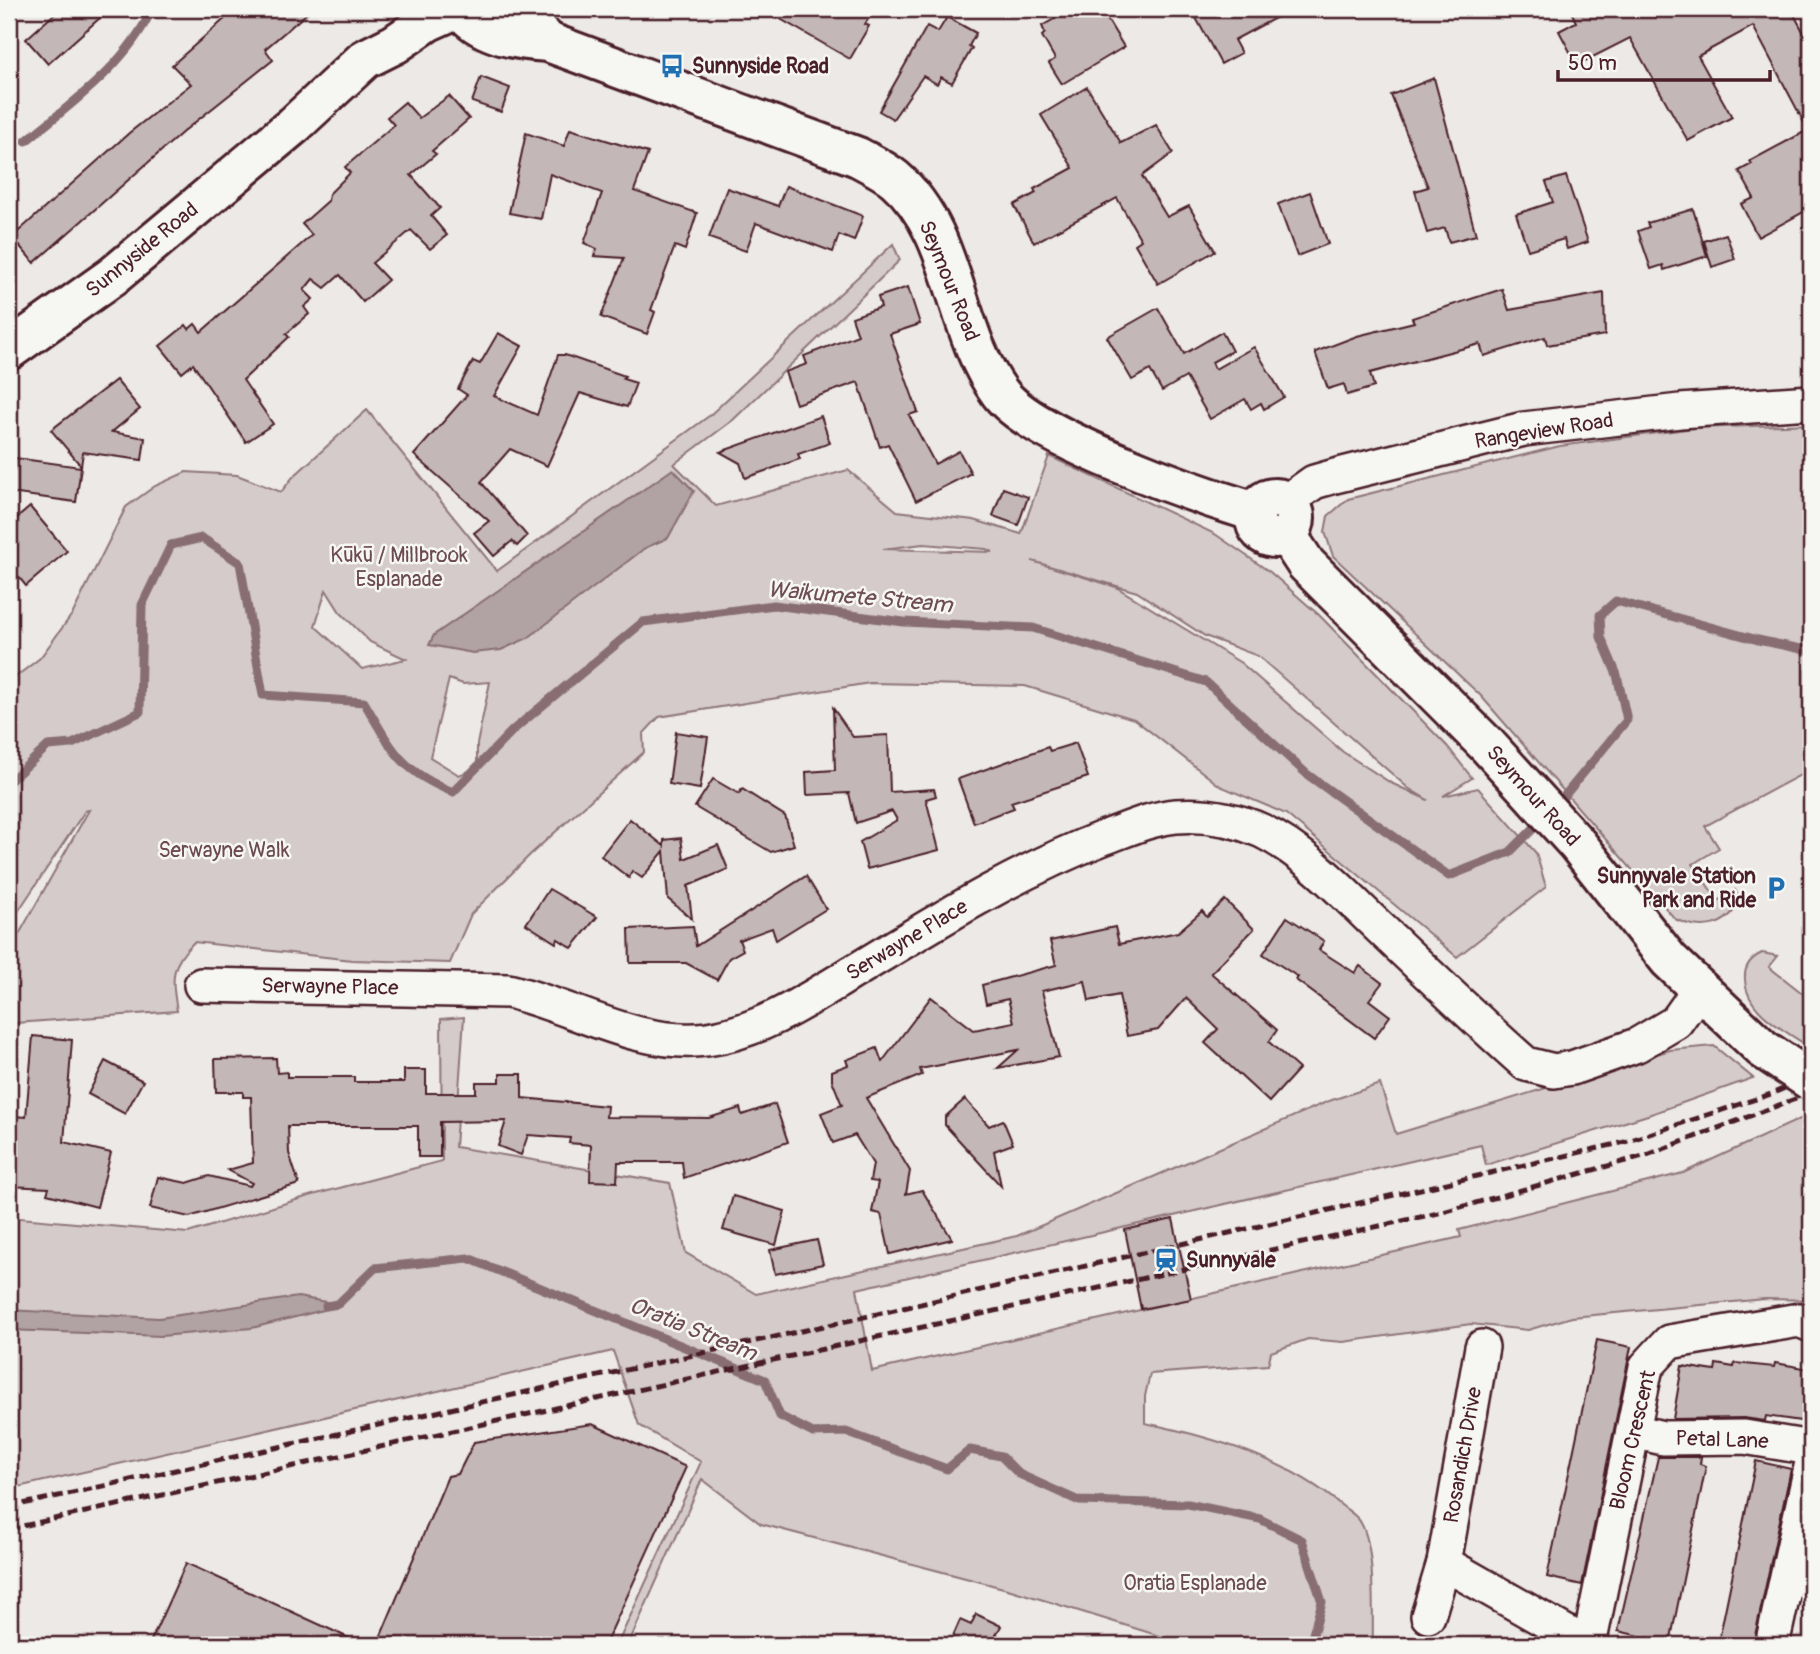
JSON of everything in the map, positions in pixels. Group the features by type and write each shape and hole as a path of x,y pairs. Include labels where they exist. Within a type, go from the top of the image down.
{"main road":[{"name":"Sunnyside Road","path":"365,59 378,33 403,9"},
{"name":"Seymour Road","path":"517,9 548,42"},
{"name":"Sunnyside Road","path":"9,350 113,275 294,125 365,59 395,44 427,22 466,10"},
{"name":"Seymour Road","path":"466,10 477,27 520,40 548,42 858,157 894,178 919,207 953,283 981,359 1002,396 1035,421 1110,459 1276,516 1307,564 1539,801 1578,845 1669,960 1698,991 1763,1049 1811,1081"}],"street":[{"name":"Rangeview Road","path":"1276,516 1314,482 1524,429 1680,411 1811,402"},
{"name":"Serwayne Place","path":"201,985 508,991 535,997 627,1031 681,1040 705,1039 759,1025 1018,875 1064,853 1136,826 1174,816 1208,816 1240,822 1289,847 1334,884 1526,1064 1554,1071 1572,1068 1637,1045 1676,1022 1698,991"},
{"name":"Bloom Crescent","path":"1588,1645 1646,1367 1669,1342 1799,1320 1811,1325"},
{"name":"Rosandich Drive","path":"1428,1616 1444,1563 1482,1347"},
{"name":"Petal Lane","path":"1633,1431 1663,1438 1744,1437 1811,1448"},
{"path":"1772,1645 1811,1467"},
{"path":"1444,1563 1588,1645"}],"green space":[{"path":"893,244 900,260 733,420 674,464 716,506 848,470 897,511 974,520 1021,534 1049,456 1215,534 1270,572 1319,615 1447,746 1472,778 1443,796 1478,788 1536,853 1546,887 1457,957 1286,814 1220,786 1134,719 1025,686 870,683 659,717 643,734 644,752 531,854 471,914 450,963 352,960 194,942 180,958 174,973 177,1011 16,1023 9,1084 9,682 40,658 73,613 126,507 155,486 186,472 237,475 281,492 293,477 367,410 497,571 709,416","holes":["923,544 986,549 993,552 883,549","1032,561 1137,592 1205,636 1258,656 1408,788 1428,800 1391,783 1343,752 1241,663 1116,587","326,590 340,612 370,642 406,659 362,669 315,626","449,679 463,684 490,682 477,744 477,768 459,775 430,757","89,810 12,946 17,913 85,811"]},
{"path":"1811,424 1811,786 1804,773 1705,826 1719,848 1693,864 1718,901 1735,890 1740,900 1728,917 1720,922 1703,926 1684,923 1675,919 1481,696 1333,556 1325,532 1328,516 1348,499 1560,446 1694,428"},
{"path":"1762,953 1778,956 1769,967 1811,1000 1811,1048 1779,1028 1752,1002 1747,991 1746,970 1752,960"},
{"name":"Oratia Esplanade","path":"464,1017 455,1147 670,1183 686,1253 756,1294 1017,1236 1329,1101 1380,1084 1396,1134 1670,1050 1714,1046 1753,1078 1651,1114 1486,1165 1481,1145 857,1289 872,1371 1461,1237 1459,1230 1683,1173 1811,1114 1811,1300 1765,1299 1572,1317 1528,1330 1471,1324 1343,1342 1308,1339 1271,1352 1268,1365 1150,1374 1145,1396 1145,1423 1223,1443 1273,1463 1320,1489 1360,1520 1366,1534 1371,1565 1373,1645 1189,1645 1011,1590 761,1524 702,1479 628,1645 617,1645 701,1462 639,1425 613,1351 9,1489 9,1217 188,1233 309,1196 442,1161 441,1019"}],"shaded area":[{"path":"673,469 694,491 668,538 645,548 528,638 501,650 473,653 429,645 434,635"},
{"path":"298,1297 343,1305 252,1328 161,1336 9,1330 9,1310 159,1318"}],"building":[{"path":"60,9 110,9 48,64 26,39"},
{"path":"236,9 312,9 265,49 273,60 184,131 34,263 12,237 129,133 191,84 172,65"},
{"path":"763,9 875,9 865,24 869,26 850,59"},
{"path":"1072,9 1101,9 1124,47 1062,84 1049,63 1055,59 1042,36 1045,33 1042,26"},
{"path":"1213,9 1292,9 1234,40 1241,53 1221,64 1196,18"},
{"path":"1570,9 1791,9 1811,46 1811,208 1758,237 1741,204 1754,198 1739,171 1752,164 1750,161 1808,130 1753,26 1698,56 1732,117 1688,141 1630,38 1577,65 1559,31 1576,22"},
{"path":"947,17 976,33 969,46 972,48 952,83 941,77 937,84 923,76 893,119 879,111 927,26 938,32"},
{"path":"481,77 510,88 501,112 472,102"},
{"path":"1434,78 1476,235 1449,242 1445,228 1427,233 1415,191 1428,187 1391,95"},
{"path":"1087,87 1121,143 1156,125 1173,153 1142,176 1167,217 1189,206 1215,251 1158,284 1135,244 1141,240 1117,198 1034,243 1014,205 1036,193 1034,189 1073,168 1041,115"},
{"path":"449,96 469,119 432,151 436,154 411,175 440,208 431,216 447,235 430,249 411,230 372,263 388,280 363,302 340,275 325,288 313,279 304,290 313,299 304,307 309,314 286,334 289,337 243,380 273,424 246,442 193,364 182,373 160,346 186,325 189,329 195,324 201,332 312,235 302,224 328,201 329,194 350,173 345,167 394,125 387,117 405,102 419,118"},
{"path":"570,129 648,153 634,191 697,213 685,250 675,246 651,310 655,312 647,334 601,317 624,258 594,256 597,249 584,243 602,193 550,174 541,219 509,213 526,133 564,146"},
{"path":"1566,176 1588,242 1567,249 1564,239 1528,250 1516,214 1553,202 1546,182"},
{"path":"786,186 863,216 854,241 839,235 833,252 756,223 746,251 709,238 727,188 778,206"},
{"path":"1310,192 1328,244 1297,256 1278,204"},
{"path":"1693,209 1707,256 1664,270 1663,265 1651,269 1638,231 1649,227 1647,223"},
{"path":"1726,234 1735,259 1712,267 1704,241"},
{"path":"908,287 920,324 890,334 918,412 909,415 935,464 959,451 971,473 916,501 888,444 880,447 858,382 796,404 785,372 807,364 804,356 858,335 852,317 881,307 878,297"},
{"path":"1502,289 1509,310 1604,293 1605,335 1547,345 1545,337 1484,356 1480,344 1370,373 1374,387 1347,395 1344,384 1328,389 1315,352 1357,336 1414,322 1412,318"},
{"path":"1158,308 1184,354 1222,332 1232,351 1212,362 1215,369 1254,347 1284,397 1264,409 1261,403 1251,409 1245,399 1210,419 1186,377 1162,391 1150,370 1132,380 1107,337"},
{"path":"498,333 522,346 494,396 537,415 558,355 625,376 623,379 636,383 627,407 580,393 547,466 510,449 481,482 527,536 517,546 512,541 494,556 474,533 489,521 414,455 467,395 458,389 473,361 480,364"},
{"path":"116,380 140,409 112,432 145,438 142,460 83,452 81,466 51,430"},
{"path":"821,416 830,443 798,454 800,459 745,478 740,463 720,452"},
{"path":"15,458 81,467 76,502 10,493"},
{"path":"1003,488 1028,497 1018,525 993,516"},
{"path":"30,507 67,551 26,586 9,565 9,525"},
{"path":"833,708 853,737 888,735 890,792 934,789 936,796 926,799 939,850 867,869 860,842 897,820 892,811 856,823 849,793 807,795 806,772 835,770"},
{"path":"676,732 708,737 700,789 669,784"},
{"path":"1076,743 1088,777 1011,802 1014,808 974,823 958,779 1048,747 1050,751"},
{"path":"713,779 739,794 742,789 785,816 794,845 771,852 695,807"},
{"path":"630,819 664,846 664,840 681,838 684,859 718,845 728,869 688,886 692,919 668,899 664,851 642,878 632,871 629,878 601,856"},
{"path":"806,876 826,909 776,940 772,928 739,940 743,950 729,958 717,980 686,963 630,963 629,929 693,926 696,946"},
{"path":"549,889 597,917 572,948 558,939 556,943 526,924"},
{"path":"1225,900 1254,929 1211,973 1277,1030 1269,1042 1299,1069 1269,1102 1205,1043 1218,1029 1186,998 1158,1030 1127,1036 1119,995 1089,1001 1085,981 1042,991 1059,1057 998,1068 1018,1050 920,1069 922,1075 866,1098 910,1171 906,1194 922,1190 952,1239 890,1254 881,1214 872,1212 878,1182 870,1181 873,1164 855,1135 833,1143 821,1113 842,1105 832,1080 832,1071 848,1065 846,1060 877,1048 882,1062 931,997 974,1030 1014,1022 1008,999 986,1004 982,985 1056,965 1050,941 1115,927 1119,944 1178,932 1202,911 1207,917"},
{"path":"1287,917 1324,941 1319,950 1355,973 1360,966 1382,983 1369,1000 1390,1016 1374,1038 1296,980 1298,977 1263,954"},
{"path":"33,1036 72,1040 64,1142 111,1153 97,1207 47,1194 49,1188 9,1186 10,1133 14,1116 26,1117"},
{"path":"276,1058 277,1073 287,1072 287,1077 354,1077 354,1082 404,1082 404,1070 426,1070 426,1093 476,1093 476,1082 500,1082 500,1074 522,1074 522,1098 607,1106 606,1117 709,1118 740,1108 742,1115 775,1104 788,1142 684,1178 682,1162 618,1162 617,1182 590,1181 591,1145 569,1143 570,1138 528,1135 521,1155 498,1146 506,1121 440,1122 440,1157 418,1157 418,1126 288,1126 289,1153 299,1184 189,1217 150,1208 158,1177 187,1183 209,1176 250,1186 252,1183 228,1170 253,1163 251,1097 243,1097 243,1092 216,1092 215,1059"},
{"path":"105,1061 143,1081 125,1114 88,1094"},
{"path":"965,1099 989,1126 1003,1120 1013,1144 994,1151 1001,1186 945,1125 945,1117"},
{"path":"733,1196 785,1211 776,1245 723,1230"},
{"path":"1173,1219 1191,1299 1141,1309 1125,1230"},
{"path":"817,1240 823,1264 775,1274 770,1250"},
{"path":"1597,1340 1631,1347 1582,1585 1547,1577"},
{"path":"1735,1363 1774,1367 1775,1363 1810,1369 1801,1421 1766,1416 1765,1421 1744,1418 1673,1419 1682,1366 1715,1371 1716,1364 1734,1367"},
{"path":"592,1424 686,1467 605,1645 377,1645 448,1476 458,1474 474,1442"},
{"path":"1658,1457 1701,1457 1700,1464 1706,1466 1670,1643 1618,1631"},
{"path":"1756,1461 1791,1469 1753,1645 1718,1645"},
{"path":"186,1563 364,1645 149,1645"},
{"path":"976,1614 1001,1626 996,1635 1019,1645 949,1645 960,1620 971,1625"}],"waterway":[{"path":"26,141 113,65 141,29 152,9"},
{"name":"Waikumete Stream","path":"9,782 48,746 72,744 140,712 142,605 171,545 202,538 240,563 263,695 364,702 399,757 421,776 453,792 513,730 643,622 774,605 904,622 1033,628 1206,682 1308,775 1449,876 1510,852 1544,818"},
{"name":"Waikumete Stream","path":"1556,806 1627,720 1617,675 1601,637 1600,615 1616,601 1758,640 1811,651"},
{"name":"Oratia Stream","path":"326,1306 338,1304 375,1268 468,1258 765,1380 780,1416 813,1433 846,1432 947,1469 970,1450 1001,1456 1019,1474 1079,1501 1188,1504 1260,1519 1302,1540 1322,1602 1310,1645"}],"railway":[{"path":"9,1507 851,1320 1625,1142 1771,1094 1811,1077"},
{"path":"9,1529 1443,1212 1647,1155 1811,1093"}],"place":[{"name":"Sunnyside Road","path":"672,66"},
{"name":"Sunnyvale Station Park and Ride","path":"1776,888"},
{"name":"Sunnyvale","path":"1166,1260"}],"park label":[{"name":"Kūkū / Millbrook Esplanade","path":"399,567"},
{"name":"Serwayne Walk","path":"224,850"}]}
